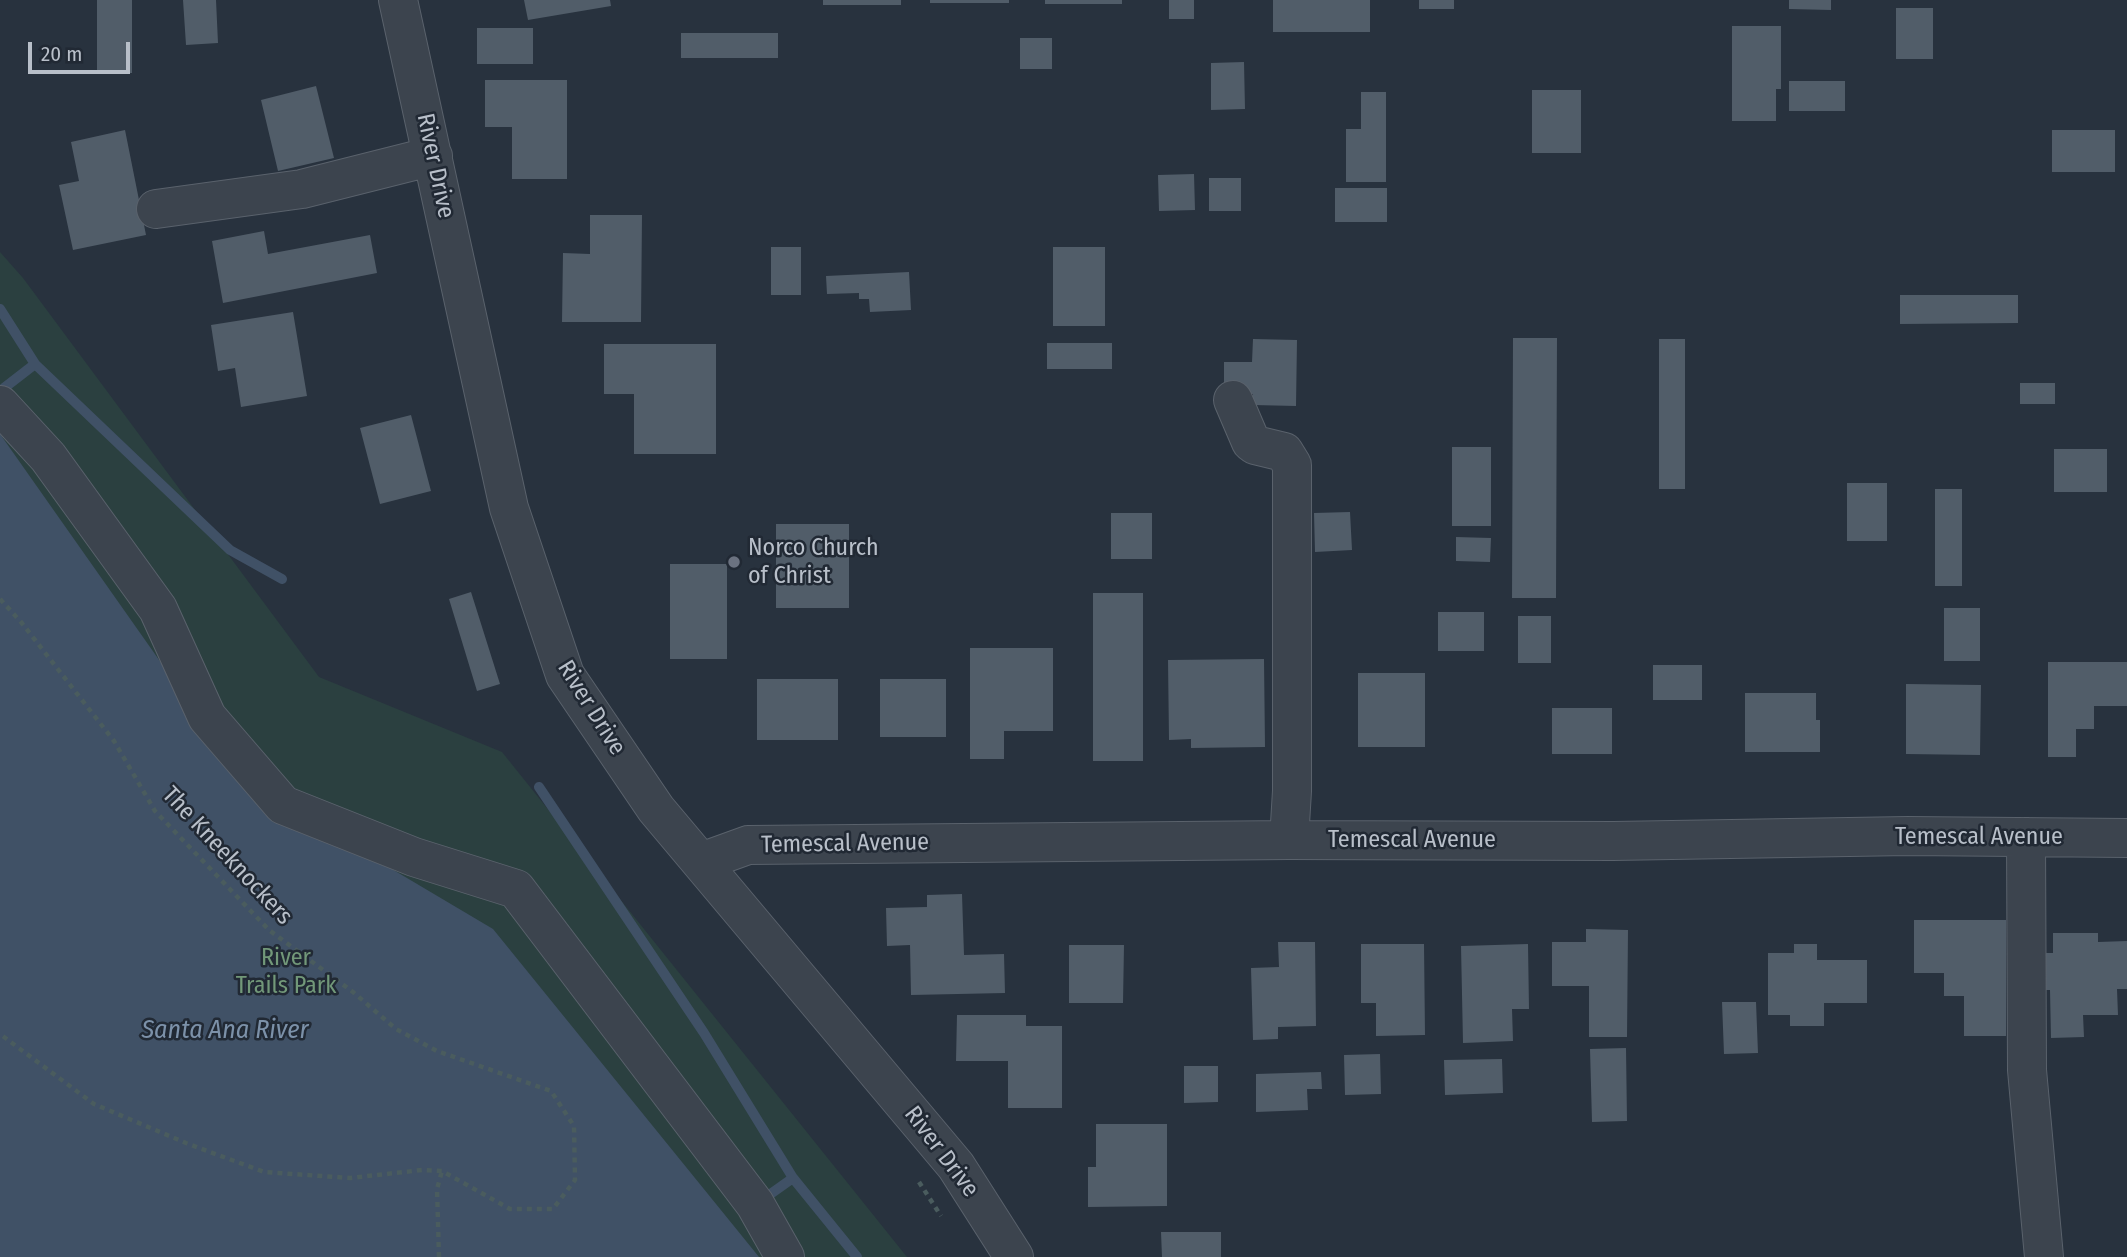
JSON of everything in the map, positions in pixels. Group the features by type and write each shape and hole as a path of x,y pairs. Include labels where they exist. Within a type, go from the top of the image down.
{"street":[{"name":"River Drive","path":"398,0 509,508 565,675 656,810 956,1166 1014,1257"},
{"path":"156,209 302,189 433,156"},
{"path":"1233,400 1251,442 1284,452 1292,465 1279,682 1292,791 1289,840"},
{"path":"0,405 48,457 158,609 207,717 283,805 414,857 516,889 755,1204 785,1257"},
{"name":"Temescal Avenue","path":"701,862 748,845 1289,840 1613,841 1908,836 2127,838"},
{"path":"2026,837 2027,1070 2044,1257"}],"path":[{"name":"The Kneeknockers","path":"0,599 114,741 155,811 269,930 353,992 396,1030 437,1051 551,1091 574,1126 575,1181 553,1209 510,1209 442,1171"},
{"path":"0,1034 94,1104 264,1172 350,1178 422,1170 442,1171 437,1189 439,1257"}],"green space":[{"name":"Santa Ana River","path":"0,252 23,278 319,677 502,752 907,1257 0,1257"}],"water":[{"name":"Santa Ana River","path":"0,434 245,782 493,929 759,1257 0,1257"}],"building":[{"path":"97,0 132,0 132,73 97,73"},
{"path":"183,0 216,0 218,43 186,45"},
{"path":"524,0 610,0 611,6 528,20"},
{"path":"823,0 901,0 901,5 823,5"},
{"path":"930,0 1009,0 1009,3 930,3"},
{"path":"1045,0 1122,0 1122,4 1045,4"},
{"path":"1169,0 1194,0 1194,19 1169,19"},
{"path":"1273,0 1370,0 1370,32 1273,32"},
{"path":"1419,0 1454,0 1454,9 1419,9"},
{"path":"1789,0 1831,0 1831,10 1789,9"},
{"path":"1896,8 1933,8 1933,59 1896,59"},
{"path":"1732,26 1781,26 1781,89 1776,89 1776,121 1732,121"},
{"path":"477,28 533,28 533,64 477,64"},
{"path":"681,33 778,33 778,58 681,58"},
{"path":"1020,38 1052,38 1052,69 1020,69"},
{"path":"1244,62 1245,109 1211,110 1211,63"},
{"path":"485,80 567,80 567,179 512,179 512,127 485,127"},
{"path":"1789,81 1845,81 1845,111 1789,111"},
{"path":"316,86 334,158 278,171 261,100"},
{"path":"1532,90 1581,90 1581,153 1532,153"},
{"path":"1361,92 1386,92 1386,182 1346,182 1346,129 1361,129"},
{"path":"125,130 146,235 73,250 59,185 79,181 71,142"},
{"path":"2052,130 2115,130 2115,172 2052,172"},
{"path":"1194,174 1195,210 1159,211 1158,175"},
{"path":"1209,178 1241,178 1241,211 1209,211"},
{"path":"1335,188 1387,188 1387,222 1335,222"},
{"path":"590,215 642,215 641,322 562,322 563,253 590,254"},
{"path":"264,231 268,254 370,235 377,273 223,303 212,241"},
{"path":"771,247 801,247 801,295 771,295"},
{"path":"1053,247 1105,247 1105,326 1053,326"},
{"path":"909,272 911,310 870,312 869,299 859,299 859,293 827,294 826,276"},
{"path":"1900,295 2018,295 2018,323 1900,324"},
{"path":"293,312 307,396 241,407 235,368 218,371 211,325"},
{"path":"1513,338 1557,338 1556,598 1512,598"},
{"path":"1253,339 1297,340 1296,406 1253,405 1253,394 1224,394 1224,362 1252,362"},
{"path":"1659,339 1685,339 1685,489 1659,489"},
{"path":"1047,343 1112,343 1112,369 1047,369"},
{"path":"604,344 716,344 716,454 634,454 634,394 604,394"},
{"path":"2020,383 2055,383 2055,404 2020,404"},
{"path":"411,415 431,491 380,504 360,428"},
{"path":"1452,447 1491,447 1491,526 1452,526"},
{"path":"2054,449 2107,449 2107,492 2054,492"},
{"path":"1847,483 1887,483 1887,541 1847,541"},
{"path":"1935,489 1962,489 1962,586 1935,586"},
{"path":"1350,512 1352,550 1315,552 1314,513"},
{"path":"1111,513 1152,513 1152,559 1111,559"},
{"path":"776,524 849,524 849,608 776,608"},
{"path":"1456,537 1491,538 1490,562 1456,561"},
{"path":"670,564 727,564 727,659 670,659"},
{"path":"471,592 500,684 477,691 449,599"},
{"path":"1093,593 1143,593 1143,761 1093,761"},
{"path":"1944,608 1980,608 1980,661 1944,661"},
{"path":"1438,612 1484,612 1484,651 1438,651"},
{"path":"1518,616 1551,616 1551,663 1518,663"},
{"path":"970,648 1053,648 1053,731 1004,731 1004,759 970,759"},
{"path":"1264,659 1265,747 1191,748 1191,739 1169,740 1168,660"},
{"path":"2048,662 2127,662 2127,706 2094,706 2094,729 2076,729 2076,757 2048,757"},
{"path":"1653,665 1702,665 1702,700 1653,700"},
{"path":"1358,673 1425,673 1425,747 1358,747"},
{"path":"757,679 838,679 838,740 757,740"},
{"path":"880,679 946,679 946,737 880,737"},
{"path":"1906,684 1981,685 1980,755 1906,754"},
{"path":"1745,693 1816,693 1816,720 1820,720 1820,752 1745,752"},
{"path":"1552,708 1612,708 1612,754 1552,754"},
{"path":"962,894 964,955 1004,954 1005,993 911,995 910,945 887,946 886,908 927,907 927,895"},
{"path":"1914,920 2006,920 2006,1036 1964,1036 1964,996 1944,996 1944,973 1914,973"},
{"path":"1586,929 1628,930 1627,1037 1589,1037 1589,986 1552,986 1552,942 1586,942"},
{"path":"2053,933 2098,933 2098,942 2127,941 2127,989 2117,989 2118,1015 2083,1015 2084,1037 2051,1038 2050,990 2036,990 2034,953 2053,953"},
{"path":"1278,942 1315,942 1316,1026 1278,1027 1278,1039 1253,1040 1251,968 1279,967"},
{"path":"1361,944 1424,944 1425,1035 1376,1036 1376,1003 1361,1003"},
{"path":"1528,944 1529,1009 1512,1009 1513,1041 1463,1043 1461,946"},
{"path":"1794,944 1817,944 1817,960 1867,960 1867,1003 1824,1003 1824,1026 1790,1026 1790,1015 1768,1015 1768,953 1794,953"},
{"path":"1069,945 1124,945 1123,1003 1069,1003"},
{"path":"1722,1002 1756,1002 1758,1053 1724,1054"},
{"path":"957,1015 1026,1015 1026,1026 1062,1026 1062,1108 1008,1108 1008,1061 956,1061"},
{"path":"1626,1048 1627,1121 1592,1122 1590,1049"},
{"path":"1380,1054 1381,1094 1345,1095 1344,1055"},
{"path":"1502,1059 1503,1093 1445,1095 1444,1060"},
{"path":"1184,1066 1218,1066 1218,1102 1184,1103"},
{"path":"1321,1072 1322,1089 1307,1089 1308,1110 1256,1112 1256,1074"},
{"path":"1096,1124 1167,1124 1167,1206 1088,1207 1088,1167 1096,1167"},
{"path":"1161,1232 1221,1232 1221,1257 1162,1257"}],"waterway":[{"path":"0,309 35,364"},
{"path":"4,388 35,364 230,550 282,579"},
{"path":"539,787 704,1033 793,1178 762,1200"},
{"path":"793,1178 857,1257"}],"place":[{"name":"Norco Church of Christ","path":"734,562"}],"park label":[{"name":"River Trails Park","path":"286,972"}]}
